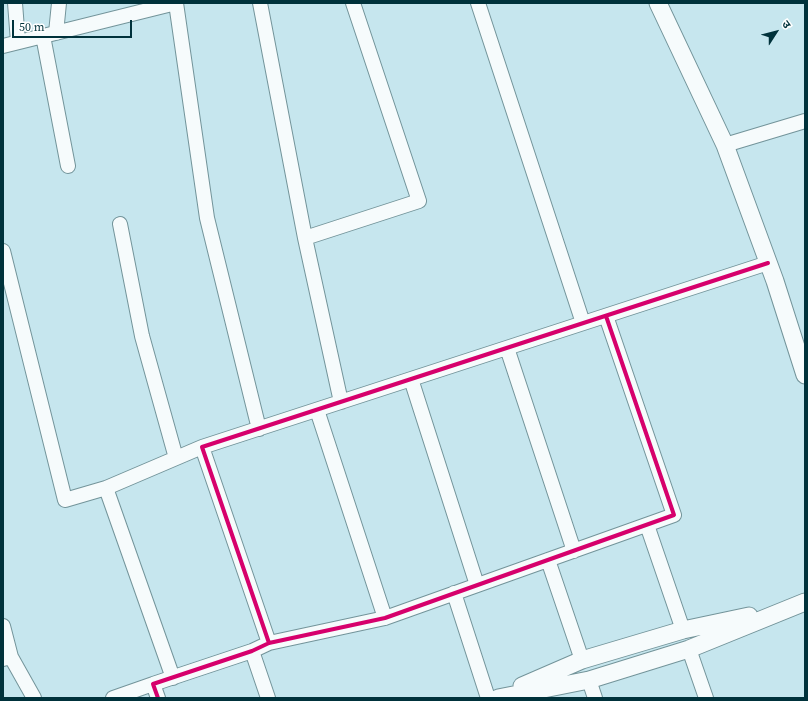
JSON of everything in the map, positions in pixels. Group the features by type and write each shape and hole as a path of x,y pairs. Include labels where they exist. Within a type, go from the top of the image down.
{"street":[{"path":"15,3 18,42"},
{"path":"56,33 59,3"},
{"path":"3,46 176,3 207,218 259,429"},
{"path":"260,3 305,238 341,402"},
{"path":"305,238 419,201 353,3"},
{"path":"478,3 583,323"},
{"path":"658,3 724,145 768,263 804,366"},
{"path":"43,36 68,166"},
{"path":"724,145 805,121"},
{"path":"120,224 142,336 176,458"},
{"path":"3,251 65,500 106,488 202,447 768,263"},
{"path":"113,698 252,651 269,643 385,618 674,515 606,316"},
{"path":"507,348 574,551"},
{"path":"411,379 477,586"},
{"path":"317,410 385,618"},
{"path":"202,447 269,643"},
{"path":"106,488 173,678"},
{"path":"647,525 683,630"},
{"path":"548,560 582,660"},
{"path":"454,593 488,698"},
{"path":"493,698 582,660 683,630 799,604"},
{"path":"498,698 589,680 689,649 799,604"},
{"path":"3,626 7,658 34,698"},
{"path":"689,649 706,698"},
{"path":"252,651 268,698"},
{"path":"589,680 595,698"},
{"path":"153,684 158,698"}],"cycle path":[{"path":"158,698 153,684 252,651 269,643 202,447 768,263"},
{"path":"269,643 385,618 674,515 606,316"}]}
